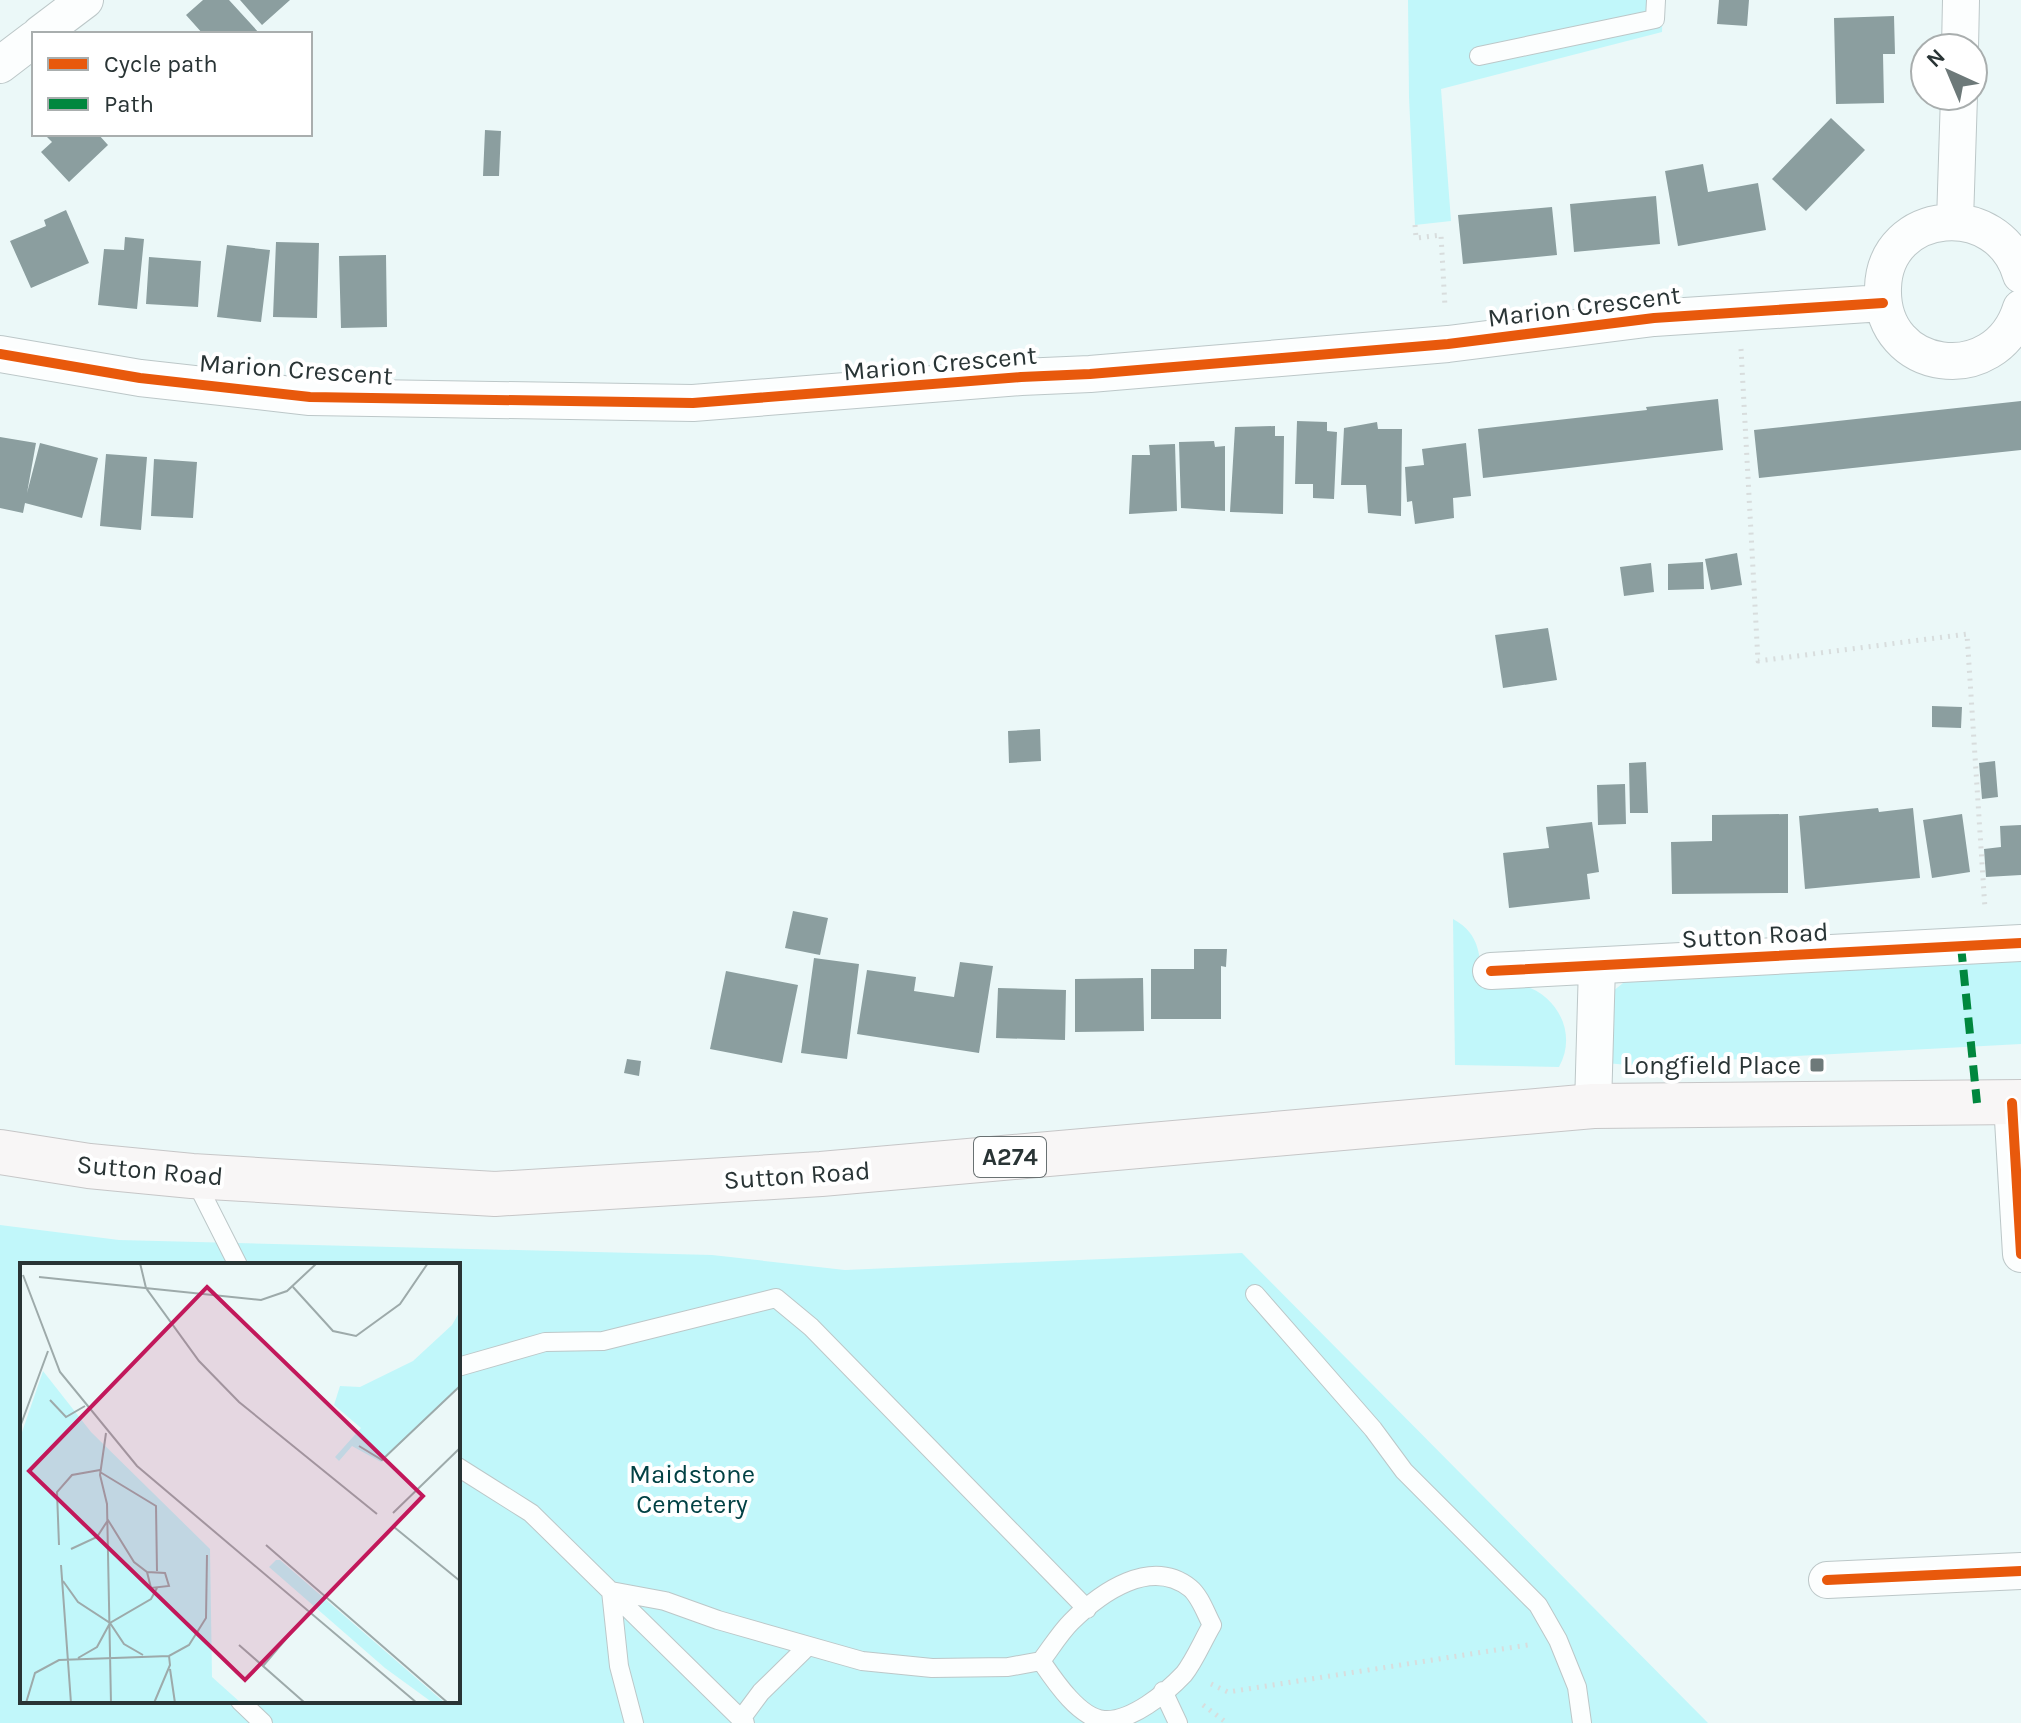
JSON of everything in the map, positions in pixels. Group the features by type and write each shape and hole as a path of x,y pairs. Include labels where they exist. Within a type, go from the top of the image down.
{"main road":[{"name":"Sutton Road","path":"0,1152 89,1166 192,1176 495,1194 821,1174 1593,1106 2016,1102"}],"street":[{"path":"43,32 85,0"},
{"path":"1960,32 1961,0"},
{"path":"0,65 32,41"},
{"path":"1955,221 1958,112"},
{"path":"2021,275 2013,255 1998,238 1978,226 1955,221 1921,229 1900,245 1887,268 1883,285 1883,303 1891,324 1904,342 1922,355 1955,362 1976,358 1996,347 2011,330 2021,308"},
{"name":"Marion Crescent","path":"0,354 140,378 310,397 693,403 1106,373 1448,344 1654,318 1883,303"},
{"name":"Sutton Road","path":"1491,971 2004,944"},
{"path":"1593,1106 1597,966"},
{"path":"2016,1102 2021,1254"},
{"path":"1827,1580 2021,1571"}],"lane":[{"path":"1479,56 1655,19 1656,0"},
{"path":"192,1176 237,1263"},
{"path":"1255,1294 1373,1429 1404,1471 1538,1605 1558,1640 1577,1687 1582,1723"},
{"path":"460,1366 545,1342 603,1341 776,1298 811,1327 1087,1609"},
{"path":"460,1468 531,1513 743,1721 761,1692 807,1647"},
{"path":"611,1591 665,1601 718,1620 862,1661 932,1668 1008,1667 1041,1661 1070,1623 1102,1597 1135,1578 1167,1574 1192,1589 1212,1625 1185,1673 1133,1715 1103,1720 1083,1709 1064,1693 1041,1661"},
{"path":"611,1591 619,1666 634,1723"},
{"path":"1163,1691 1178,1723"},
{"path":"242,1703 263,1723"}],"path":[{"path":"1415,225 1416,238 1441,235 1448,344"},
{"path":"1739,312 1758,661 1967,634 2004,944"},
{"path":"1185,1673 1228,1692 1558,1640"}],"green space":[{"path":"1408,0 1663,0 1662,32 1441,89 1451,221 1415,225"},
{"path":"1453,919 1474,939 1482,986 1519,984 1544,996 1553,1005 1565,1028 1564,1054 1559,1067 1455,1065"},
{"path":"2021,959 2021,1044 1628,1065 1606,1063 1607,996 1628,979"},
{"name":"Maidstone Cemetery","path":"0,1225 119,1240 712,1255 845,1270 1242,1253 1708,1723 0,1723"}],"building":[{"path":"203,0 229,0 258,32 201,32 186,15"},
{"path":"240,0 290,0 262,25"},
{"path":"1719,0 1749,0 1747,26 1717,24"},
{"path":"1894,16 1895,54 1883,54 1884,103 1836,104 1834,18"},
{"path":"1831,118 1865,150 1806,211 1772,179"},
{"path":"485,130 501,131 499,176 483,176"},
{"path":"46,136 100,136 108,145 69,182 41,152 52,142"},
{"path":"1703,164 1708,192 1758,183 1766,230 1678,246 1665,171"},
{"path":"1656,196 1660,244 1574,252 1570,204"},
{"path":"1552,207 1557,255 1463,264 1458,215"},
{"path":"66,210 89,263 31,288 10,241 46,226 44,220"},
{"path":"125,237 144,239 137,309 98,305 104,249 124,250"},
{"path":"276,242 319,243 317,318 273,317"},
{"path":"227,245 270,250 261,322 217,317"},
{"path":"386,255 387,327 341,328 339,256"},
{"path":"149,257 201,261 198,307 146,304"},
{"path":"1718,399 1723,450 1483,478 1478,429"},
{"path":"2021,401 2021,450 1759,478 1754,430"},
{"path":"1297,421 1327,422 1327,431 1337,432 1334,499 1313,498 1313,484 1295,484"},
{"path":"1377,422 1378,429 1402,429 1401,516 1368,513 1366,485 1341,485 1344,428"},
{"path":"1275,426 1275,436 1284,436 1283,514 1230,512 1235,427"},
{"path":"0,437 36,443 27,493 40,443 98,458 82,518 25,503 23,513 0,508"},
{"path":"1214,441 1215,447 1225,446 1225,511 1181,508 1179,442"},
{"path":"1466,443 1471,496 1453,498 1454,518 1415,524 1412,501 1407,502 1405,467 1424,465 1422,449"},
{"path":"1175,444 1177,511 1129,514 1132,455 1150,455 1149,445"},
{"path":"106,454 147,457 141,530 100,526"},
{"path":"154,459 197,462 193,518 151,516"},
{"path":"1737,553 1742,585 1711,590 1705,559"},
{"path":"1703,562 1704,589 1668,590 1668,564"},
{"path":"1651,563 1654,592 1624,596 1620,567"},
{"path":"1548,628 1557,680 1503,688 1495,635"},
{"path":"1932,706 1962,707 1961,728 1932,727"},
{"path":"1040,729 1041,761 1009,763 1008,731"},
{"path":"1995,761 1998,797 1982,799 1979,763"},
{"path":"1646,762 1648,813 1630,813 1629,763"},
{"path":"1625,784 1626,824 1598,825 1597,785"},
{"path":"1878,808 1879,812 1913,808 1920,878 1805,889 1799,816"},
{"path":"1788,814 1788,893 1672,894 1671,842 1712,841 1712,815"},
{"path":"1962,814 1970,872 1932,878 1923,820"},
{"path":"1592,822 1599,872 1587,874 1590,899 1509,908 1503,853 1549,848 1546,827"},
{"path":"2021,825 2021,875 1986,877 1984,849 2001,847 2000,826"},
{"path":"793,911 828,918 820,955 785,948"},
{"path":"1194,949 1227,949 1226,967 1221,966 1221,1019 1151,1019 1151,969 1194,969"},
{"path":"814,958 859,964 847,1059 801,1053"},
{"path":"960,962 993,966 979,1053 857,1034 867,970 916,977 914,991 954,997"},
{"path":"726,971 798,985 782,1063 710,1049"},
{"path":"1143,978 1144,1031 1075,1032 1075,979"},
{"path":"998,988 1066,990 1065,1040 996,1038"},
{"path":"627,1059 641,1061 639,1076 624,1073"}],"marked path":[{"path":"1961,946 1977,1103"}],"cycle path":[{"path":"0,354 140,378 310,397 693,403 1448,344 1654,318 1883,303"},
{"path":"1491,971 2021,943"},
{"path":"2012,1103 2021,1254"},
{"path":"1827,1580 2021,1571"}],"place":[{"name":"Longfield Place","path":"1817,1065"}]}
